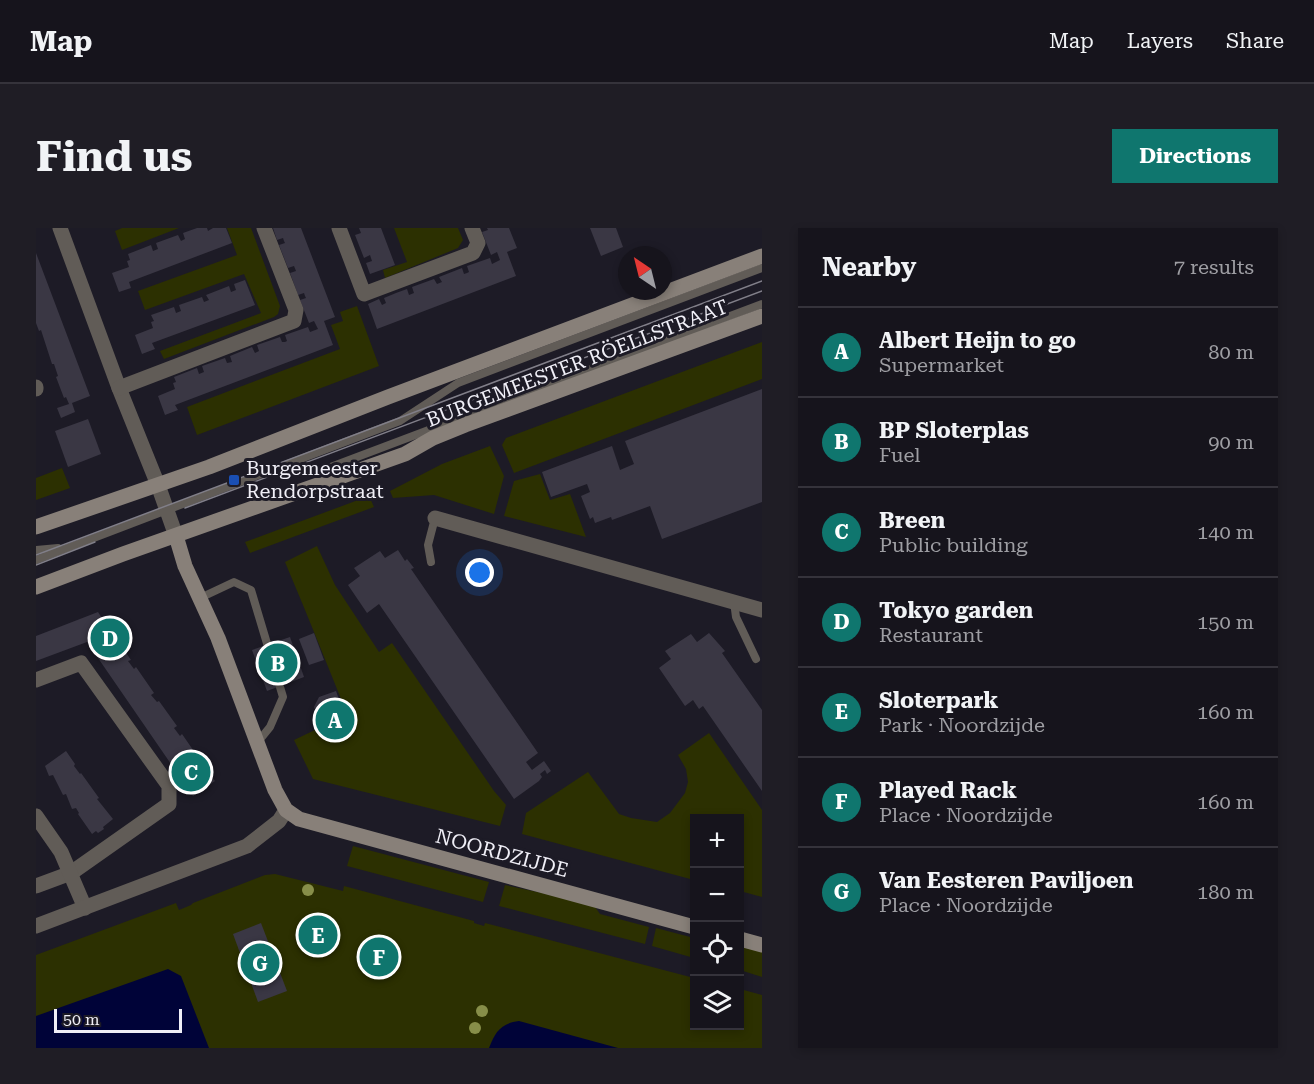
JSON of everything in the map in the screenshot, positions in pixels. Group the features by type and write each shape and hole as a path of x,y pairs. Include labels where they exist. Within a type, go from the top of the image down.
{"main road":[{"name":"BURGEMEESTER RÖELLSTRAAT","path":"36,527 209,467 399,392 762,256"},
{"name":"BURGEMEESTER RÖELLSTRAAT","path":"36,587 394,458 465,425 762,316"},
{"path":"176,536 181,556 218,638 275,790 293,814"},
{"name":"NOORDZIJDE","path":"293,814 690,926"},
{"path":"744,940 762,945"}],"street":[{"path":"60,228 176,536"},
{"path":"119,388 294,321 296,310 264,228"},
{"path":"339,228 364,294 473,253 478,243 472,228"},
{"path":"435,518 762,610"},
{"path":"36,680 81,663 169,786 169,804 71,873 36,886"},
{"path":"36,926 247,846 279,821 293,814"},
{"path":"36,816 61,852 85,908"}],"lane":[{"name":"BURGEMEESTER RÖELLSTRAAT","path":"36,560 400,421 458,383 762,268"},
{"name":"BURGEMEESTER RÖELLSTRAAT","path":"276,469 320,471 762,304"},
{"path":"431,562 428,544 435,518"},
{"name":"BURGEMEESTER RÖELLSTRAAT","path":"36,550 65,548"},
{"path":"199,599 234,582 251,590 284,697 270,727 256,744"},
{"path":"734,602 736,617 756,659"}],"green space":[{"path":"122,228 179,228 122,250 115,231"},
{"path":"227,228 251,228 280,306 278,314 164,359 160,351 261,313 244,274 145,310 138,291 237,255"},
{"path":"394,228 458,228 463,240 458,248 385,278 383,270 407,262"},
{"path":"357,306 379,366 197,435 187,407 340,349 331,325 343,321 340,312"},
{"path":"762,342 762,379 514,473 502,445 506,438"},
{"path":"490,446 504,476 494,514 434,495 393,498 390,491 442,464"},
{"path":"62,468 70,488 36,500 36,478"},
{"path":"540,474 550,500 570,494 586,537 504,516 514,481"},
{"path":"369,496 374,507 250,553 245,542"},
{"path":"317,546 335,585 379,652 392,643 506,805 500,826 313,779 294,740 317,729 323,739 354,731 285,562"},
{"path":"709,733 762,810 762,897 744,892 744,814 690,814 690,879 522,834 526,813 588,772 619,814 657,822 670,813 685,793 688,782 686,769 678,755"},
{"path":"353,846 489,882 483,902 347,866"},
{"path":"275,874 343,891 344,886 474,921 484,926 485,923 690,977 690,1030 744,1030 744,990 762,995 762,1048 36,1048 36,955 176,903 179,910 265,875"},
{"path":"505,885 593,904 600,914 649,927 645,944 499,906"},
{"path":"656,928 690,937 690,957 652,946"},
{"path":"744,946 762,952 762,977 744,971"}],"shaded area":[{"path":"168,969 181,976 209,1048 36,1048 36,1016"},
{"path":"519,1021 618,1048 489,1048 503,1026"}],"building":[{"path":"197,228 207,228 208,231 213,228 226,228 232,243 129,282 131,288 119,292 112,273 129,267 128,254 151,245 153,251 158,249 156,243 178,235 181,241 185,239 183,233"},
{"path":"273,228 301,228 335,317 324,321 333,345 175,405 178,410 165,415 158,396 175,389 174,377 197,368 199,374 204,372 202,366 225,358 227,363 232,362 230,356 252,347 255,353 259,351 257,345 280,337 282,342 285,342 287,341 285,335 308,327 310,332 318,329 314,321 309,323 300,300 306,298 304,293 298,295 290,273 296,271 294,266 288,268 279,245 285,243 283,238 277,240"},
{"path":"359,228 381,228 395,265 370,274 366,263 372,261 370,255 364,258 355,235 361,233"},
{"path":"487,228 509,228 517,248 507,252 516,276 377,329 368,304 379,299 382,305 386,303 384,298 396,293 407,289 409,295 414,293 412,287 434,279 437,284 442,282 439,277 462,268 464,274 467,273 469,272 467,266 490,258 492,264 500,260 497,252 491,255 482,232 488,230"},
{"path":"590,228 616,228 623,246 618,246 618,249 601,256"},
{"path":"36,253 90,396 72,403 75,412 61,418 57,408 69,404 66,397 64,398 54,364 52,364 41,330 39,331 36,323"},
{"path":"245,280 255,305 152,343 155,349 142,354 135,335 153,328 151,322 154,321 151,315 174,307 176,313 181,311 179,305 202,297 204,302 209,300 206,295 229,286 231,292 236,290 234,284"},
{"path":"762,389 762,502 662,539 650,506 612,520 611,517 595,523 593,517 590,519 581,496 590,492 587,484 551,497 542,472 612,446 620,470 634,464 625,441"},
{"path":"88,419 101,454 68,467 55,431"},
{"path":"398,550 405,561 407,559 414,568 411,569 538,753 526,762 532,770 544,761 551,771 547,774 545,770 540,774 542,777 539,781 514,799 379,604 367,613 348,585 360,576 354,568 380,551 385,558"},
{"path":"98,612 107,626 105,628 110,635 113,634 131,660 128,661 134,669 136,667 154,693 151,695 157,702 159,701 177,726 174,728 180,736 182,734 200,760 198,761 203,769 205,768 215,781 193,796 87,642 36,661 36,636"},
{"path":"314,633 324,660 309,665 299,639"},
{"path":"709,633 725,651 722,653 762,710 762,791 703,706 699,709 693,700 685,706 659,668 671,659 665,651 691,634 697,642"},
{"path":"290,637 304,677 267,691 252,650"},
{"path":"336,691 349,727 325,736 314,707 319,697"},
{"path":"66,751 75,764 74,766 113,819 98,833 96,831 92,834 76,808 72,809 66,794 63,795 53,775 49,776 45,766"},
{"path":"261,923 287,991 258,1002 233,934"}],"tram line":[{"path":"36,555 762,281"},
{"path":"185,508 762,291"},
{"path":"36,565 95,542"}],"place":[{"name":"Burgemeester Rendorpstraat","path":"234,480"},
{"name":"Tokyo garden","path":"110,638"},
{"name":"BP Sloterplas","path":"278,663"},
{"name":"Albert Heijn to go","path":"335,720"},
{"name":"Breen","path":"191,772"},
{"name":"Sloterpark","path":"318,935"},
{"name":"Played Rack","path":"379,957"},
{"name":"Van Eesteren Paviljoen","path":"260,963"}]}
